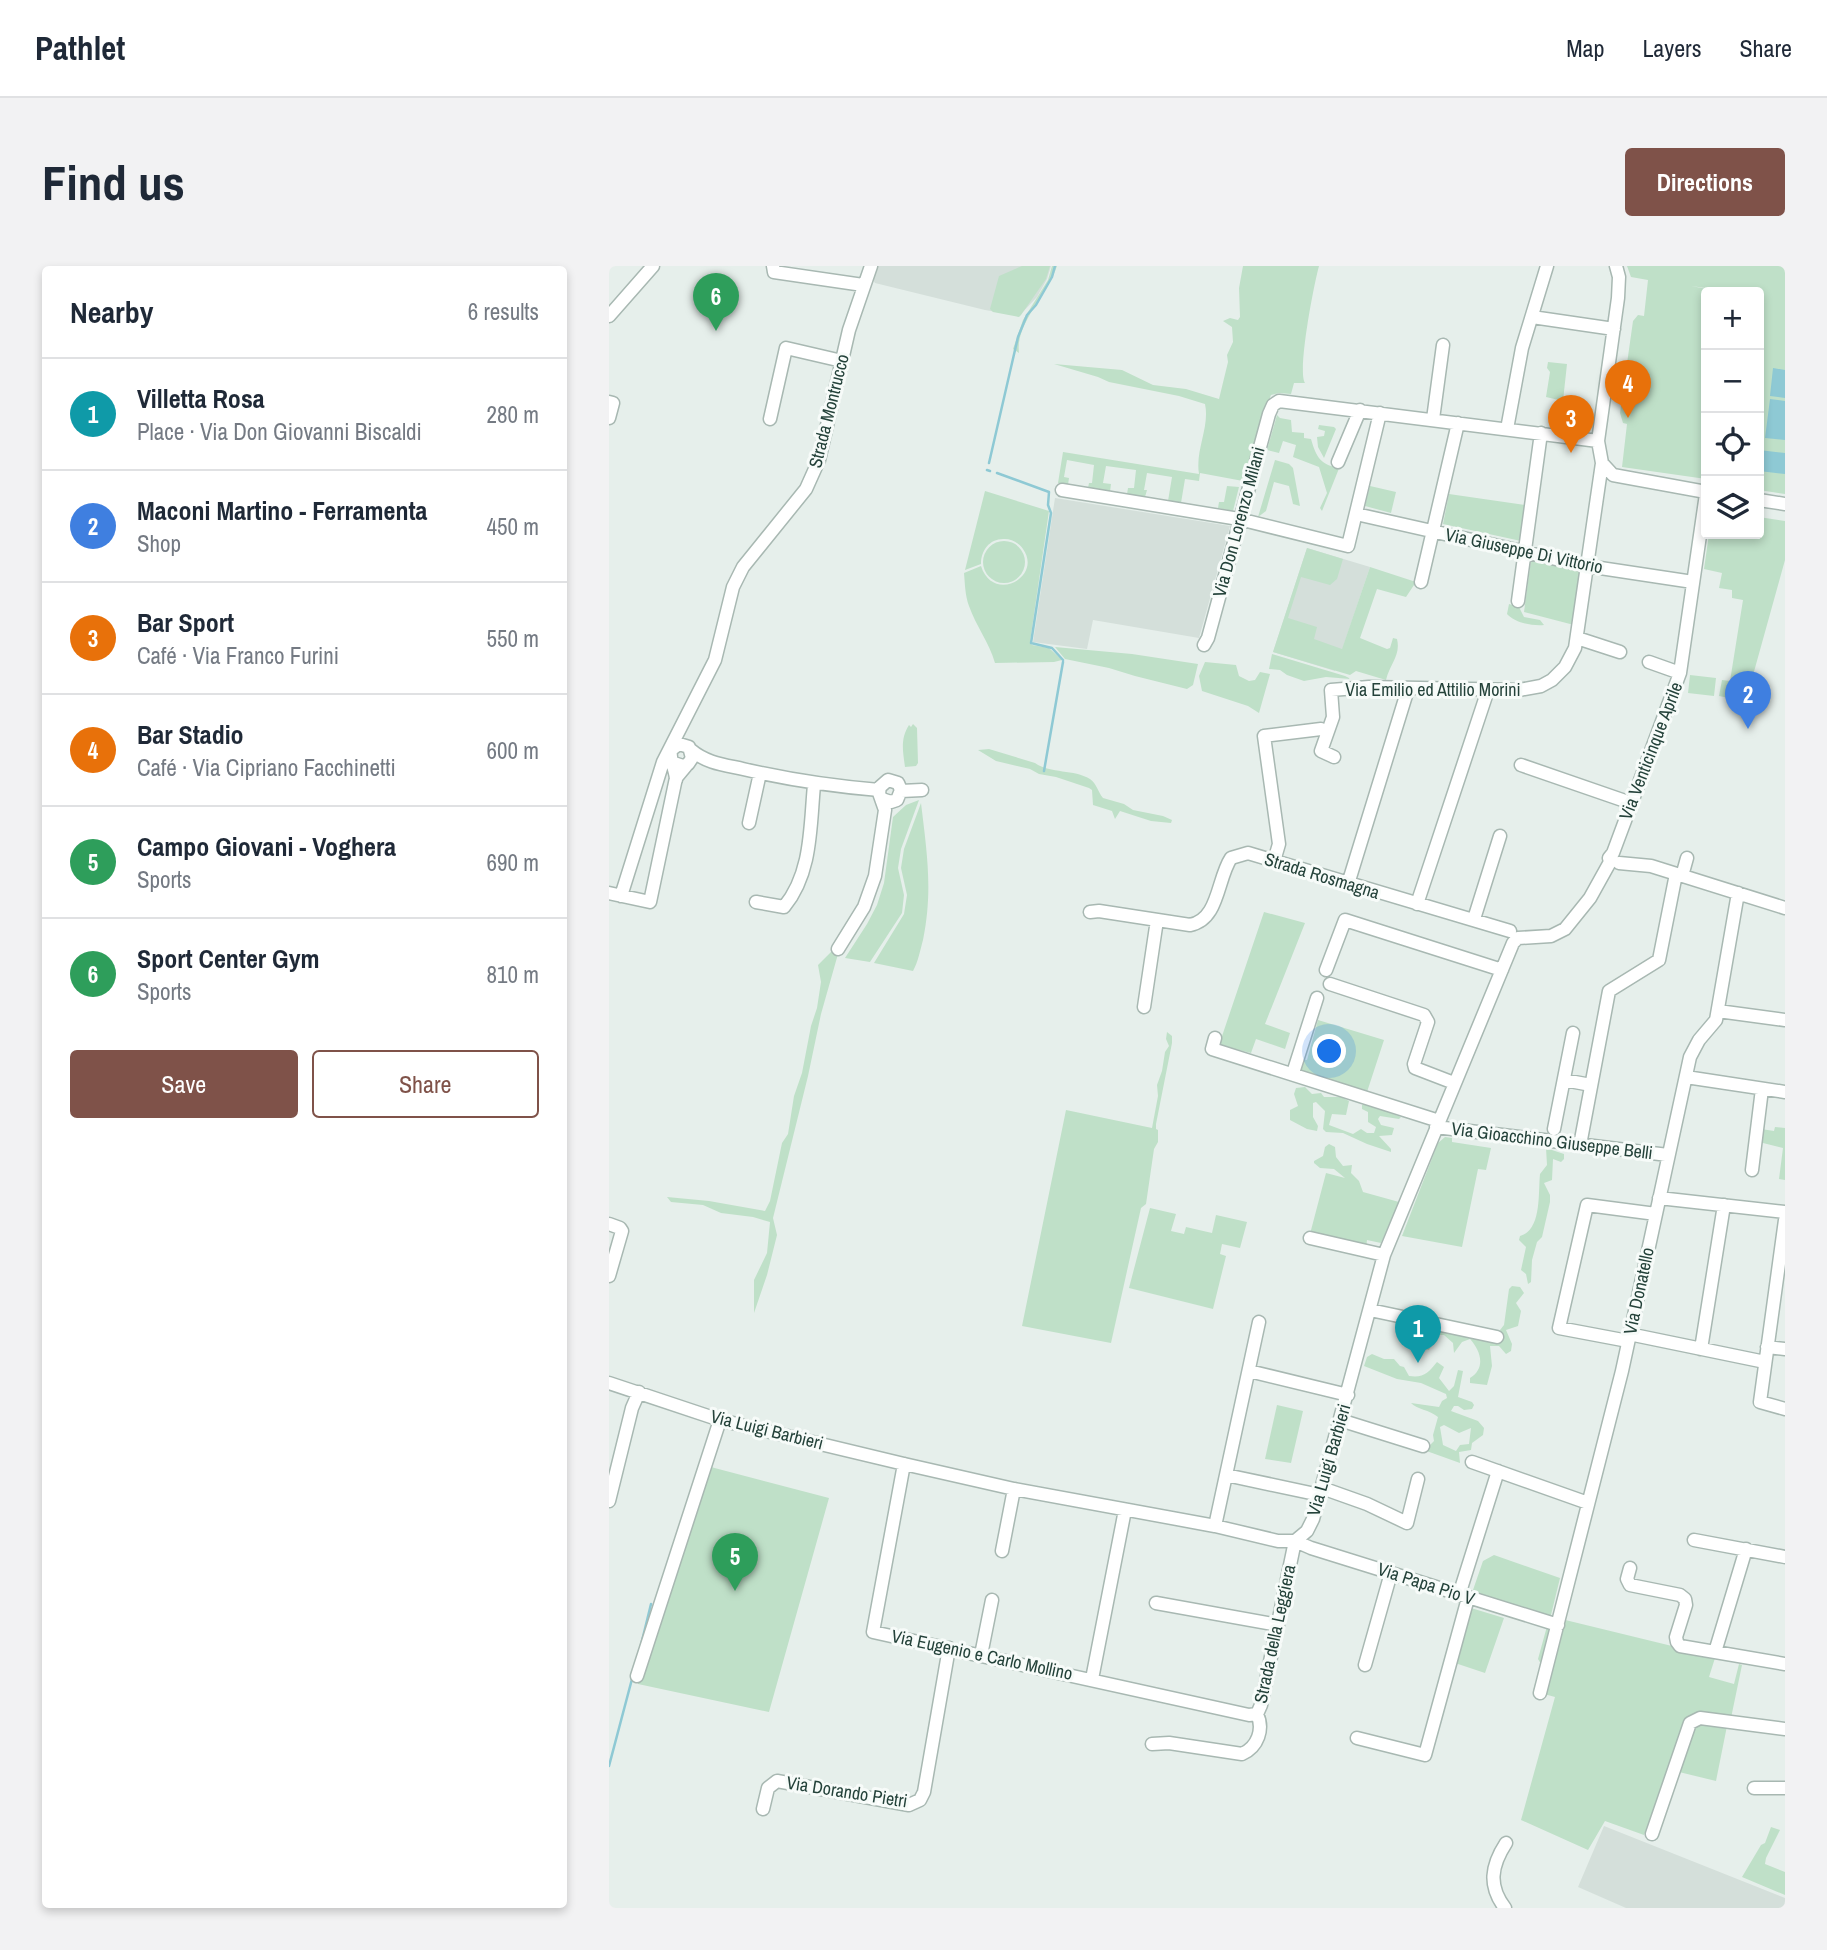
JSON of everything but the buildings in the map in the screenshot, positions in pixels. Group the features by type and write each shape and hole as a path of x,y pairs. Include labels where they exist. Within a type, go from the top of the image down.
{"street":[{"path":"609,316 653,266"},
{"path":"773,266 774,272 863,285"},
{"name":"Strada Montrucco","path":"677,752 676,781 650,902 615,895 655,782 677,752 715,660 733,587 743,567 806,489 819,460 849,330 871,266"},
{"path":"1507,429 1522,348 1548,266"},
{"name":"Via Emilio ed Attilio Morini","path":"1334,757 1321,751 1333,718 1331,690 1369,687 1531,689 1552,680 1570,659 1577,638 1602,463 1598,441 1618,298 1619,277 1616,266"},
{"path":"1532,317 1614,329"},
{"path":"1433,419 1443,345"},
{"path":"770,419 786,348 842,361"},
{"name":"Via Don Lorenzo Milani","path":"1203,645 1208,638 1239,519 1273,405 1279,401 1360,410"},
{"path":"609,402 613,403 609,418"},
{"path":"1338,462 1360,410 1598,441"},
{"path":"1062,490 1239,519 1348,546 1380,412"},
{"path":"1421,582 1458,423"},
{"path":"1518,601 1541,433"},
{"path":"1602,463 1613,475 1622,479 1701,492"},
{"path":"1764,501 1785,504"},
{"name":"Via Giuseppe Di Vittorio","path":"1356,514 1587,566 1693,582"},
{"name":"Via Venticinque Aprile","path":"1616,856 1631,803 1680,673 1701,527"},
{"path":"1577,638 1620,652"},
{"path":"1649,662 1680,673"},
{"path":"1348,884 1408,689"},
{"path":"1417,904 1488,690"},
{"path":"1274,861 1279,844 1264,736 1321,729"},
{"path":"677,752 814,785 889,796 922,790"},
{"path":"1521,765 1631,803"},
{"path":"749,823 760,773"},
{"path":"756,902 784,907 797,889 804,870 814,785"},
{"path":"838,949 869,896 889,796"},
{"path":"1474,919 1500,836"},
{"name":"Strada Rosmagna","path":"1090,912 1099,911 1189,925 1199,923 1209,913 1227,864 1235,855 1248,853 1474,919 1512,937 1551,936 1565,929 1578,915 1616,856"},
{"path":"1616,856 1641,861 1785,908"},
{"path":"1580,1145 1609,991 1658,960 1679,875 1687,858"},
{"name":"Via Donatello","path":"1541,1693 1629,1338 1690,1057 1699,1040 1716,1020 1738,893"},
{"path":"1144,1007 1157,920"},
{"path":"1326,970 1345,920 1501,970"},
{"name":"Via Luigi Barbieri","path":"609,1383 720,1420 904,1464 1014,1489 1279,1541 1295,1541 1307,1531 1321,1492 1384,1255 1501,970 1512,937"},
{"path":"1330,984 1424,1015 1428,1022 1413,1064 1415,1068 1454,1083"},
{"path":"1293,1073 1317,998"},
{"path":"1718,1011 1785,1020"},
{"path":"1554,1129 1573,1032"},
{"name":"Via Gioacchino Giuseppe Belli","path":"1215,1038 1212,1049 1293,1073 1437,1124 1668,1155"},
{"path":"1686,1077 1785,1092"},
{"path":"1564,1080 1591,1082"},
{"path":"1752,1170 1762,1089"},
{"path":"1659,1198 1785,1212"},
{"path":"1656,1214 1587,1205 1559,1328 1701,1349 1765,1362"},
{"path":"1701,1349 1724,1205"},
{"path":"1785,1220 1781,1271 1760,1402 1785,1409"},
{"path":"609,1224 621,1228 622,1231 609,1276"},
{"path":"1310,1238 1384,1255"},
{"path":"1370,1310 1497,1337"},
{"path":"1215,1527 1259,1322"},
{"path":"1767,1347 1785,1349"},
{"path":"1249,1371 1347,1395"},
{"path":"609,1501 612,1479 639,1392"},
{"path":"637,1676 720,1420"},
{"path":"1340,1420 1423,1446"},
{"path":"1472,1462 1588,1503"},
{"name":"Via Eugenio e Carlo Mollino","path":"904,1464 873,1632 1257,1714"},
{"path":"1357,1738 1425,1755 1463,1596 1498,1471"},
{"path":"1226,1475 1321,1492 1367,1504 1407,1523 1418,1479"},
{"path":"1002,1551 1014,1489"},
{"path":"1092,1679 1125,1510"},
{"path":"1694,1540 1785,1557"},
{"name":"Via Papa Pio V","path":"1295,1541 1558,1625"},
{"name":"Strada della Leggiera","path":"1152,1744 1169,1742 1243,1754 1251,1750 1257,1742 1261,1722 1257,1714 1295,1541"},
{"path":"1715,1652 1745,1549"},
{"path":"1630,1568 1627,1579 1630,1585 1680,1595 1685,1599 1677,1643 1680,1646 1785,1664"},
{"path":"1365,1665 1391,1573"},
{"path":"981,1655 992,1600"},
{"path":"1156,1603 1278,1625"},
{"name":"Via Dorando Pietri","path":"763,1808 768,1788 777,1781 909,1805 920,1800 924,1792 949,1648"},
{"path":"1652,1834 1688,1726 1700,1718 1785,1728"},
{"path":"1754,1788 1785,1788"},
{"path":"1505,1908 1496,1896 1492,1875 1497,1857 1506,1843"}],"shaded area":[{"path":"877,266 1051,266 1037,297 1019,316 875,283 872,278"},
{"path":"1055,498 1230,526 1199,638 1093,620 1087,649 1033,642"},
{"path":"1307,548 1370,567 1335,671 1273,652"},
{"path":"1604,1826 1785,1898 1785,1908 1626,1908 1578,1887"}],"green space":[{"path":"1022,266 1050,266 1046,279 1019,317 993,312 990,309 999,276"},
{"path":"1052,266 1057,266 1022,331 1019,353 1013,349 1023,320 1048,280"},
{"path":"1243,266 1319,266 1305,345 1305,383 1294,383 1291,394 1271,395 1260,423 1246,479 1243,481 1200,473 1199,481 1185,479 1181,503 1168,501 1172,477 1147,473 1145,497 1127,494 1128,488 1134,488 1136,470 1106,466 1103,483 1111,484 1110,492 1088,488 1089,483 1092,483 1094,465 1067,460 1064,477 1069,478 1068,485 1058,483 1063,452 1199,474 1199,456 1206,421 1205,404 1109,382 1054,364 1122,370 1153,385 1186,389 1219,399 1228,362 1227,355 1233,342 1232,327 1223,321 1230,318 1238,320 1240,317 1239,288"},
{"path":"1627,266 1785,266 1785,494 1764,491 1764,287 1691,286 1701,288 1701,478 1622,467 1627,424 1623,423 1620,413 1633,321 1638,315 1644,316 1648,280 1631,277"},
{"path":"1548,362 1567,364 1563,401 1546,397 1550,372 1547,368"},
{"path":"1277,415 1291,420 1292,432 1304,433 1304,438 1311,439 1321,461 1335,467 1342,461 1322,511 1320,508 1327,493 1319,467 1293,457 1296,445 1283,441 1279,453 1267,450"},
{"path":"1319,425 1336,429 1324,458 1318,447 1317,437 1324,436 1325,431 1318,429"},
{"path":"1275,460 1293,468 1300,506 1293,504 1289,486 1274,482 1266,511 1258,517"},
{"path":"1227,486 1239,487 1233,511 1218,508 1219,502 1224,502"},
{"path":"1370,486 1396,492 1391,513 1365,506"},
{"path":"985,491 1049,511 1030,642 1032,645 1049,648 1062,660 995,663 972,613 964,573 981,566 987,577 995,583 1005,585 1022,577 1027,569 1023,549 1015,542 1000,539 985,550 981,564 965,570"},
{"path":"1449,494 1525,505 1521,541 1443,524"},
{"path":"1764,518 1785,521 1785,560 1750,686 1745,685 1745,682 1734,681 1729,698 1719,696 1722,680 1730,681 1743,600 1732,598 1732,590 1719,588 1722,573 1704,569 1708,539 1764,539"},
{"path":"1004,541 1019,547 1025,562 1019,577 1004,583 989,577 983,562 989,547"},
{"path":"1307,548 1343,559 1337,579 1330,585 1301,577 1288,618 1317,627 1314,639 1342,649 1370,567 1416,582 1406,597 1377,589 1360,638 1387,649 1390,648 1393,638 1397,639 1396,655 1386,680 1356,671 1350,675 1273,652"},
{"path":"1531,560 1582,569 1574,625 1524,612"},
{"path":"1509,604 1519,607 1524,617 1540,620 1544,625 1514,620 1507,614"},
{"path":"1055,647 1132,654 1198,664 1193,685 1187,689 1065,659"},
{"path":"1272,654 1351,679 1326,677 1304,681 1280,670 1269,669"},
{"path":"1205,662 1236,665 1239,676 1249,681 1255,680 1260,672 1270,674 1259,713 1248,706 1202,691 1199,676"},
{"path":"1690,675 1716,678 1714,696 1688,693"},
{"path":"913,724 917,728 918,763 916,766 905,767 903,740 909,725 911,727"},
{"path":"989,749 1048,769 1084,776 1092,781 1103,798 1124,804 1133,810 1163,816 1172,820 1171,823 1151,821 1120,811 1115,819 1112,811 1093,805 1092,790 1089,788 996,761 978,750"},
{"path":"919,800 901,849 898,868 904,895 902,913 870,962 845,958 877,905 884,883 893,817 906,805"},
{"path":"921,803 928,872 928,905 923,940 913,971 874,963 904,914 907,895 901,868 904,849"},
{"path":"1264,912 1305,923 1265,1024 1290,1033 1285,1049 1256,1039 1251,1053 1219,1045"},
{"path":"832,951 838,954 821,1014 773,1218 777,1235 754,1313 754,1280 767,1253 770,1222 721,1213 703,1205 671,1202 667,1197 765,1211 770,1201 782,1143 788,1134 794,1096 817,1008 821,982 818,965"},
{"path":"1318,1020 1384,1040 1367,1092 1298,1071 1301,1059 1307,1060"},
{"path":"1167,1032 1172,1036 1172,1043 1156,1124 1158,1142 1154,1149 1146,1204 1141,1208 1111,1343 1022,1326 1066,1110 1152,1128 1158,1096 1157,1085 1169,1046"},
{"path":"1305,1087 1312,1094 1321,1093 1324,1097 1341,1097 1349,1101 1346,1115 1332,1114 1329,1125 1353,1134 1361,1129 1374,1133 1376,1127 1368,1122 1368,1112 1362,1109 1362,1105 1366,1104 1401,1117 1380,1116 1378,1119 1381,1125 1394,1128 1392,1135 1379,1136 1391,1152 1343,1133 1326,1132 1323,1129 1325,1111 1316,1102 1313,1103 1313,1117 1318,1126 1317,1131 1290,1120 1290,1110 1298,1106 1294,1094 1296,1088"},
{"path":"1775,1127 1785,1128 1785,1180 1779,1179 1783,1148 1759,1142 1761,1129 1774,1131"},
{"path":"1445,1137 1452,1138 1452,1142 1491,1148 1486,1170 1478,1169 1462,1247 1402,1236 1438,1143"},
{"path":"1329,1144 1335,1147 1336,1157 1343,1166 1352,1165 1351,1173 1359,1181 1363,1192 1399,1202 1381,1243 1367,1240 1366,1248 1310,1234 1326,1173 1345,1178 1334,1169 1320,1168 1314,1163 1323,1156 1325,1147"},
{"path":"1546,1148 1564,1154 1564,1159 1561,1162 1553,1159 1552,1180 1544,1183 1550,1195 1550,1202 1542,1237 1537,1242 1532,1260 1531,1282 1528,1284 1526,1274 1521,1270 1526,1247 1519,1240 1535,1219 1540,1174 1547,1165"},
{"path":"1150,1208 1176,1214 1171,1231 1184,1234 1186,1227 1212,1233 1216,1215 1247,1222 1240,1248 1222,1244 1220,1254 1226,1256 1213,1309 1129,1288"},
{"path":"1512,1286 1520,1287 1524,1293 1516,1303 1521,1311 1518,1326 1506,1330 1512,1344 1511,1351 1506,1354 1499,1346 1490,1346 1492,1366 1487,1385 1470,1383 1480,1359 1470,1339 1462,1342 1454,1353 1453,1343 1444,1335 1437,1335 1429,1350 1417,1342 1428,1337 1428,1333 1407,1326 1408,1324 1446,1331 1455,1335 1502,1334 1500,1330 1504,1325 1509,1289"},
{"path":"1372,1354 1384,1359 1394,1359 1404,1367 1409,1376 1425,1374 1437,1362 1444,1367 1439,1378 1449,1391 1454,1386 1458,1370 1463,1371 1458,1397 1474,1405 1472,1409 1464,1410 1454,1406 1451,1411 1478,1421 1484,1428 1483,1435 1472,1443 1471,1450 1459,1452 1460,1463 1421,1449 1434,1441 1438,1417 1411,1403 1439,1407 1447,1398 1446,1394 1421,1383 1397,1379 1364,1366 1367,1357","holes":["1444,1425 1459,1433 1471,1428 1469,1444 1460,1445 1456,1451 1443,1445 1440,1427"]},
{"path":"1277,1405 1303,1411 1291,1463 1265,1459"},
{"path":"707,1466 829,1498 769,1712 638,1684"},
{"path":"1494,1555 1560,1578 1551,1615 1553,1617 1713,1656 1715,1658 1709,1677 1734,1684 1739,1664 1742,1665 1731,1718 1701,1714 1667,1776 1644,1835 1605,1821 1588,1850 1521,1820 1555,1697 1533,1691 1549,1619 1475,1594 1473,1590 1483,1561"},
{"path":"1471,1608 1504,1618 1485,1673 1455,1663"},
{"path":"1697,1723 1727,1726 1716,1781 1679,1772 1693,1727"},
{"path":"1771,1827 1780,1830 1765,1864 1785,1872 1785,1895 1742,1877 1761,1845 1765,1843"}],"water":[{"path":"1773,368 1785,370 1785,398 1770,396"},
{"path":"1770,399 1785,401 1785,440 1765,438"},
{"path":"1764,451 1785,453 1785,474 1764,472"}],"waterway":[{"path":"989,463 1018,337 1027,315 1052,277 1055,266"},
{"path":"997,473 1049,492 1048,505 1051,513 1031,643 1052,648 1063,660"},
{"path":"1044,771 1063,662"},
{"path":"641,1645 651,1604"},
{"path":"609,1766 632,1679"}],"place":[{"name":"Sport Center Gym","path":"716,331"},
{"name":"Bar Stadio","path":"1628,418"},
{"name":"Bar Sport","path":"1571,453"},
{"name":"Maconi Martino - Ferramenta","path":"1748,729"},
{"name":"Villetta Rosa","path":"1418,1363"},
{"name":"Campo Giovani - Voghera","path":"735,1591"}]}
